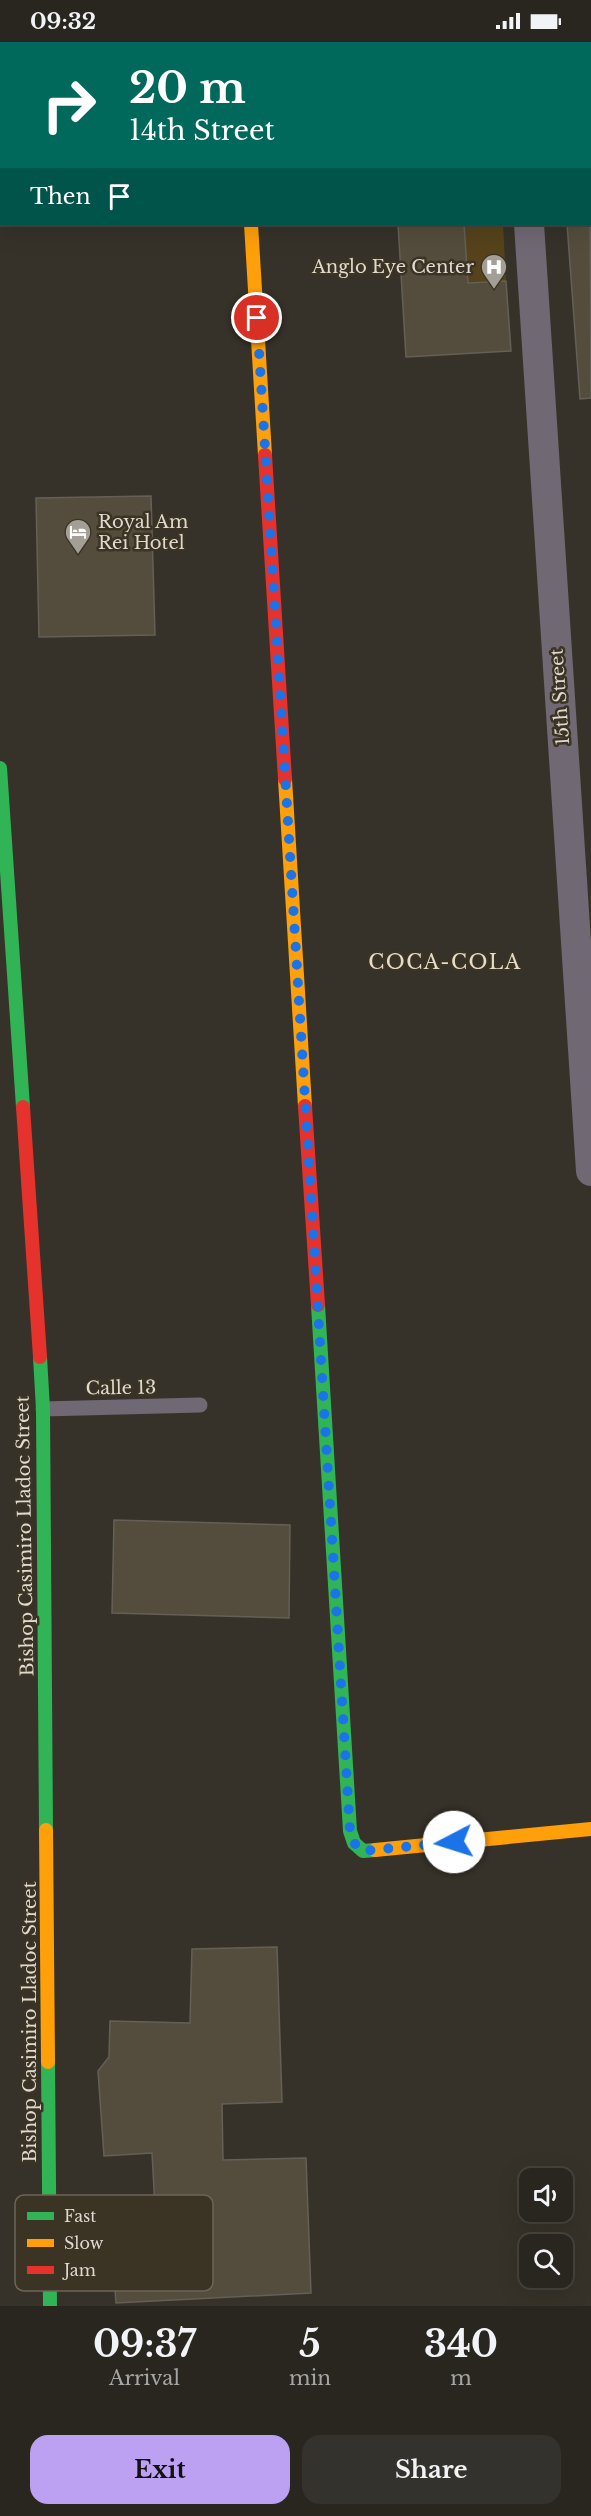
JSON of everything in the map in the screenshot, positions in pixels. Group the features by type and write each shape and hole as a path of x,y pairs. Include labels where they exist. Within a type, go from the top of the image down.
{"street":[{"path":"251,225 350,1831 354,1843 363,1851 591,1829"},
{"name":"15th Street","path":"529,225 591,1170"},
{"name":"Bishop Casimiro Lladoc Street","path":"0,768 43,1409 49,2195"},
{"name":"Bishop Casimiro Lladoc Street","path":"50,2291 50,2306"}],"lane":[{"name":"Calle 13","path":"43,1409 200,1405"}],"shaded area":[{"path":"464,225 503,225 506,281 468,283"}],"building":[{"path":"398,225 464,225 468,283 506,281 511,351 406,357"},
{"path":"567,225 590,225 591,398 580,399"},
{"path":"151,496 155,635 39,637 36,498"},
{"path":"114,1520 290,1525 289,1618 112,1613"},
{"path":"277,1947 282,2102 222,2104 223,2160 306,2158 311,2293 116,2303 115,2291 213,2291 213,2195 154,2195 152,2153 104,2156 98,2071 109,2057 110,2021 190,2023 192,1949"}],"traffic: fast":[{"path":"0,768 23,1107"},
{"path":"318,1305 350,1831 354,1843 363,1851 375,1850"},
{"path":"40,1357 43,1409 46,1830"},
{"path":"48,2062 49,2195"},
{"path":"50,2291 50,2306"}],"traffic: slow":[{"path":"251,225 265,455"},
{"path":"285,779 305,1106"},
{"path":"375,1850 591,1829"},
{"path":"46,1830 48,2062"}],"traffic: jam":[{"path":"265,455 285,779"},
{"path":"305,1106 318,1305"},
{"path":"23,1107 40,1357"}],"place":[{"name":"Anglo Eye Center","path":"494,290"},
{"name":"Royal Am Rei Hotel","path":"78,555"}],"district":[{"name":"COCA-COLA","path":"445,962"}],"route":[{"path":"257,318 350,1831 354,1843 363,1851 454,1842"}]}
